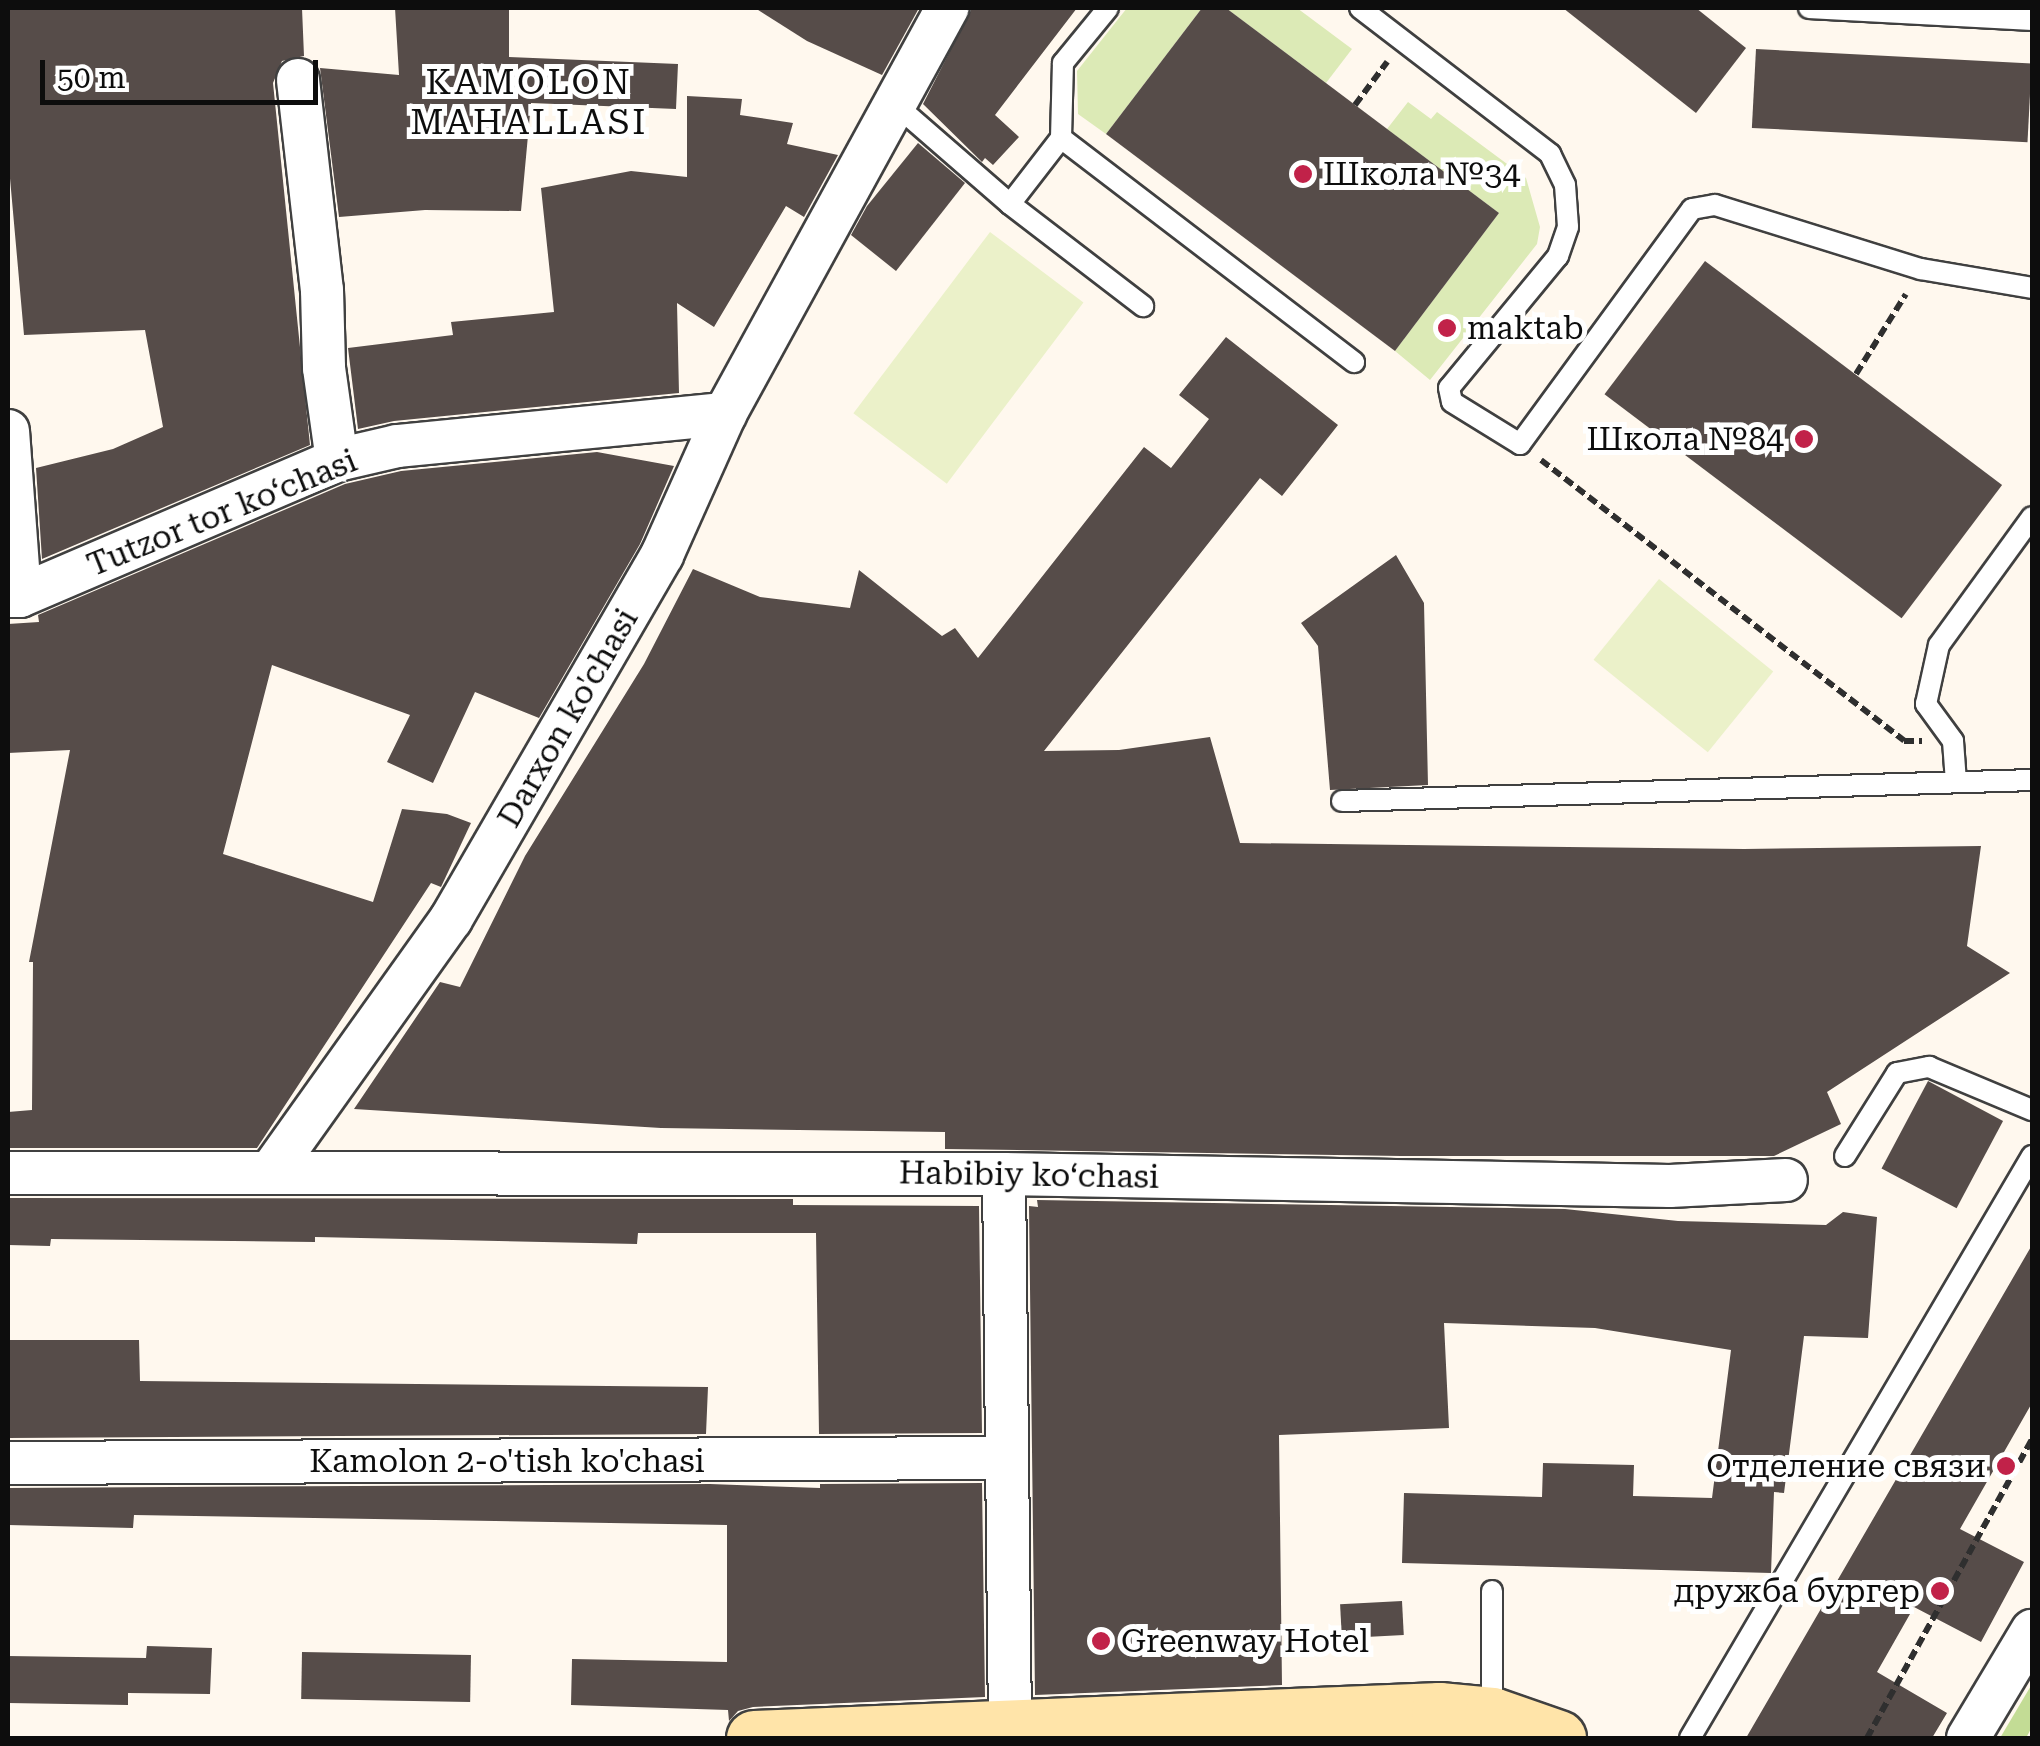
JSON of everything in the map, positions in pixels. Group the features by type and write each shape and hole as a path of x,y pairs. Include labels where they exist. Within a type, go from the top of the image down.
{"street":[{"name":"Darxon ko'chasi","path":"272,1170 452,919 662,555 725,414 948,8"},
{"path":"298,80 322,290 324,368 337,460"},
{"name":"Tutzor tor ko‘chasi","path":"8,431 14,596 337,460 396,446 725,414"},
{"path":"8,1173 272,1170"},
{"name":"Habibiy koʻchasi","path":"272,1170 1004,1174 1670,1186 1786,1180"},
{"path":"1004,1174 1010,1728"},
{"name":"Kamolon 2-o'tish ko'chasi","path":"8,1463 1007,1458"},
{"path":"1968,1738 2032,1631"},
{"path":"754,1738 1440,1710 1492,1715 1558,1738"}],"lane":[{"path":"1010,204 1061,138 1062,63 1108,8"},
{"path":"1360,8 1550,154 1565,185 1568,227 1558,256 1449,388 1452,402 1520,444 1692,209 1714,205 1921,270 2032,288"},
{"path":"1809,8 2032,20"},
{"path":"896,105 1010,204 1143,306"},
{"path":"1061,138 1354,362"},
{"path":"1956,782 1952,742 1926,704 1938,645 2032,517"},
{"path":"1342,801 2032,780"},
{"path":"1845,1156 1897,1073 1929,1067 2032,1110"},
{"path":"1690,1738 2032,1156"},
{"path":"1492,1591 1492,1715"}],"path":[{"path":"1355,105 1388,62"},
{"path":"1856,374 1921,270"},
{"path":"1520,444 1904,742 1952,742"},
{"path":"1867,1738 2032,1439"}],"green space":[{"path":"1127,8 1202,8 1106,134 1078,114 1077,71"},
{"path":"1226,8 1297,8 1352,49 1326,83"},
{"path":"1408,102 1431,119 1437,112 1526,178 1540,227 1537,244 1430,380 1395,351 1499,213 1387,129"},
{"path":"990,232 1083,302 947,484 853,413"},
{"path":"1659,579 1773,672 1708,752 1594,660"},
{"path":"2032,1684 2032,1727 2026,1738 2000,1738"}],"building":[{"path":"8,8 302,8 304,56 282,61 273,83 310,445 42,559 36,468 113,449 163,427 145,330 24,335 8,156"},
{"path":"395,8 509,8 509,57 678,64 676,109 531,103 521,211 425,210 339,217 320,68 399,75"},
{"path":"755,8 919,8 882,75 807,41"},
{"path":"972,8 1077,8 995,115 1019,137 993,165 985,158 982,162 923,104"},
{"name":"Школа №34","path":"1202,8 1226,8 1499,213 1395,351 1106,134"},
{"path":"1563,8 1696,8 1746,48 1696,113"},
{"path":"1756,49 2032,63 2027,142 1752,128"},
{"path":"687,96 742,99 740,115 793,123 787,144 838,155 804,217 786,206 714,327 677,303 679,393 394,421 358,429 348,348 453,335 451,322 554,312 541,188 631,171 687,177"},
{"path":"918,143 965,183 896,271 851,235 867,206"},
{"name":"Школа №84","path":"1705,261 2002,485 1902,618 1604,394"},
{"path":"1226,337 1338,425 1282,496 1260,478 1044,751 1119,750 1210,737 1240,843 1744,849 1981,846 1967,946 2010,973 1827,1092 1841,1124 1774,1156 1401,1156 945,1149 945,1132 661,1128 354,1109 440,982 460,987 525,856 644,664 693,569 760,597 850,608 859,570 942,636 955,628 978,658 1144,447 1171,468 1209,419 1179,395"},
{"path":"597,452 674,466 640,544 539,718 475,692 433,783 387,762 410,715 272,665 223,854 373,902 402,809 447,814 471,823 441,887 431,883 257,1148 8,1148 8,1112 32,1110 33,962 29,962 70,750 8,753 8,624 39,622 38,615 345,484 401,471"},
{"path":"1396,555 1424,603 1428,785 1330,790 1318,646 1301,623"},
{"path":"1928,1081 2003,1121 1957,1208 1882,1168"},
{"path":"8,1198 793,1199 793,1205 979,1206 982,1433 819,1434 816,1233 638,1233 637,1244 315,1237 315,1242 51,1239 50,1246 8,1245"},
{"path":"1037,1200 1565,1209 1678,1221 1826,1225 1843,1212 1877,1217 1868,1338 1804,1336 1784,1493 1774,1492 1771,1573 1402,1563 1404,1493 1542,1497 1543,1463 1634,1465 1633,1496 1712,1498 1731,1350 1595,1328 1444,1323 1449,1428 1279,1435 1282,1685 1035,1695 1029,1206 1038,1207"},
{"path":"2032,1245 2032,1403 1960,1529 2024,1562 1981,1642 1914,1607 1877,1672 1947,1713 1932,1738 1746,1738"},
{"path":"8,1340 139,1340 140,1381 708,1387 706,1434 8,1438"},
{"path":"982,1483 985,1697 753,1707 738,1711 729,1721 728,1710 571,1705 572,1659 727,1662 727,1525 134,1515 133,1528 8,1525 8,1488 710,1484 820,1488 820,1484"},
{"path":"1402,1601 1404,1635 1342,1638 1340,1604"},
{"path":"147,1646 212,1648 210,1694 128,1693 128,1705 8,1703 8,1656 146,1658"},
{"path":"302,1652 471,1655 470,1702 301,1699"}],"place":[{"name":"Школа №34","path":"1303,174"},
{"name":"maktab","path":"1447,328"},
{"name":"Школа №84","path":"1804,439"},
{"name":"Отделение связи","path":"2006,1466"},
{"name":"дружба бургер","path":"1940,1591"},
{"name":"Greenway Hotel","path":"1101,1641"}],"district":[{"name":"KAMOLON MAHALLASI","path":"529,103"}]}
